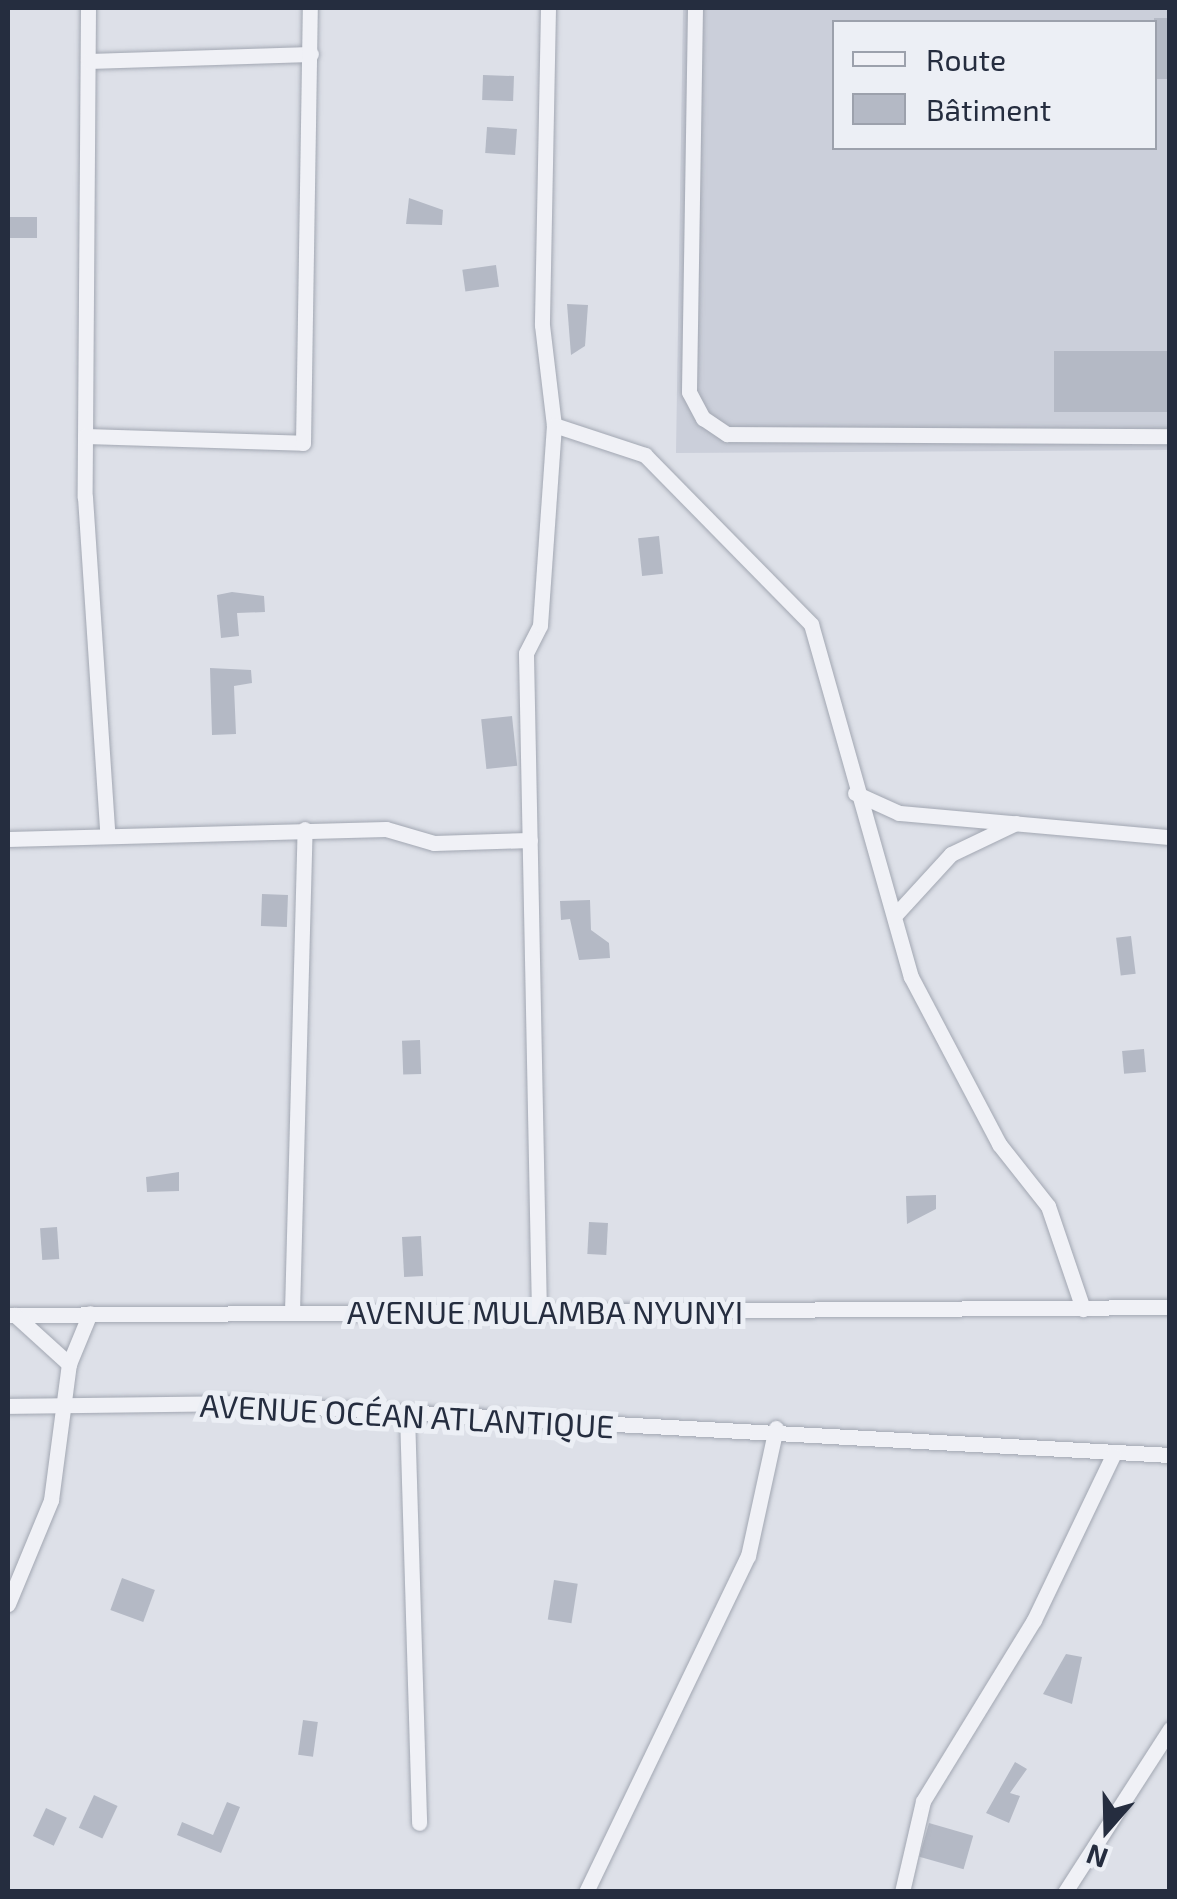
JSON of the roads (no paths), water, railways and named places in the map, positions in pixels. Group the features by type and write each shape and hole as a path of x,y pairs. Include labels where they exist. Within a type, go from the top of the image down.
{"street":[{"path":"88,8 85,436 106,832"},
{"path":"85,436 302,443 310,8"},
{"path":"538,1314 526,653 540,625 554,425 542,325 548,8"},
{"path":"696,8 689,392 703,418 727,434 1170,436"},
{"path":"88,61 310,54"},
{"path":"554,425 645,456 811,624 856,793 897,914 911,977 999,1144 1048,1206 1083,1309"},
{"path":"856,793 884,810 1170,837"},
{"path":"897,914 951,854 1020,822"},
{"path":"8,839 106,832 386,829 434,843 530,840"},
{"path":"292,1312 306,830"},
{"name":"AVENUE MULAMBA NYUNYI","path":"11,1315 538,1314 1170,1306"},
{"path":"8,1604 50,1500 67,1405 69,1364 90,1313"},
{"path":"11,1315 69,1364"},
{"name":"AVENUE OCÉAN ATLANTIQUE","path":"8,1406 408,1414 776,1428 1113,1455"},
{"path":"408,1414 419,1824"},
{"path":"586,1892 741,1574 776,1428"},
{"path":"902,1892 924,1801 1034,1620 1113,1455 1170,1455"},
{"path":"1066,1892 1170,1730"}]}
